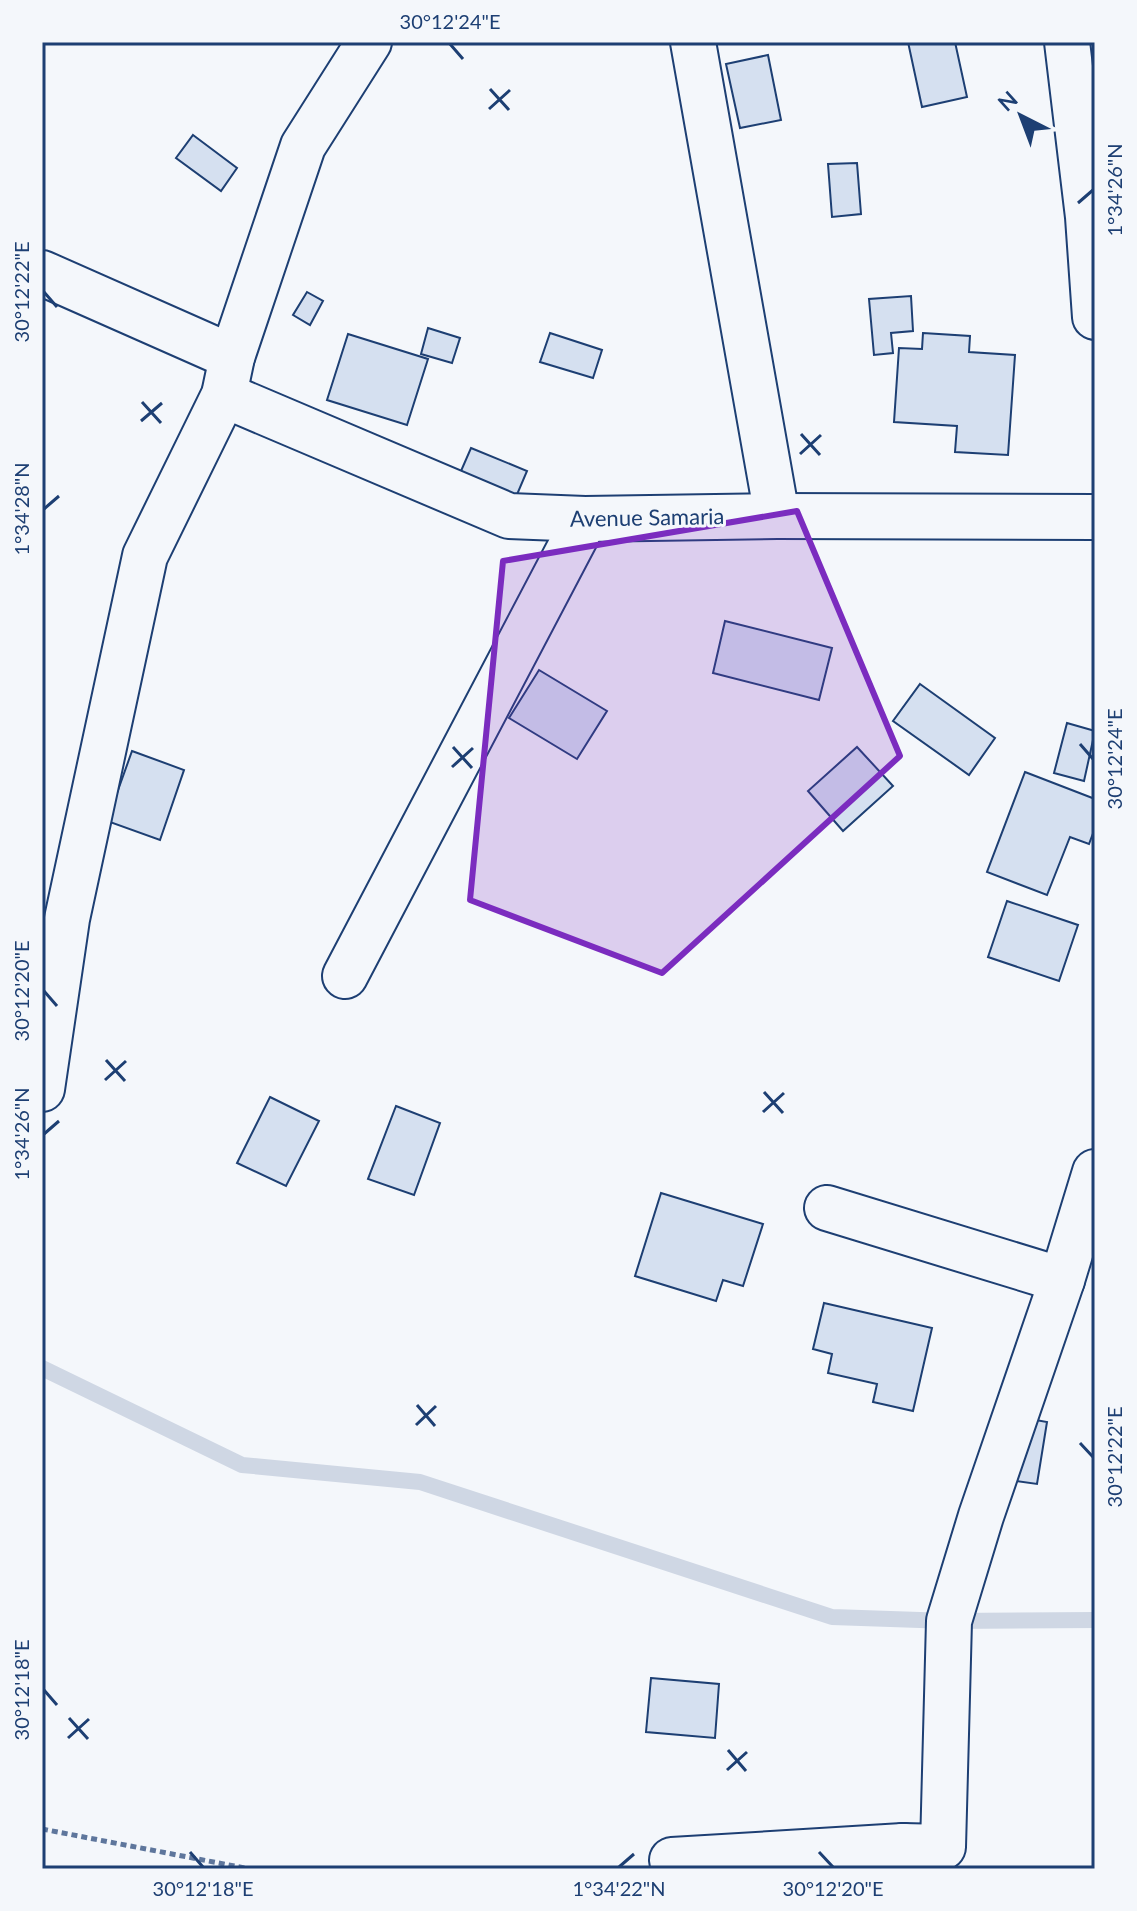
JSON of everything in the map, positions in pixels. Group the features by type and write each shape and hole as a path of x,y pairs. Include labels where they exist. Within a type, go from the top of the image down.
{"street":[{"path":"42,1089 55,921 145,556 228,376 303,146 369,42"},
{"path":"693,42 777,516"},
{"path":"1067,42 1088,217 1095,317"},
{"name":"Avenue Samaria","path":"42,273 228,376 509,516 585,519 1095,517"},
{"path":"345,976 585,519"},
{"path":"672,1860 903,1858 943,1847 949,1621 1095,1172"},
{"path":"827,1208 1062,1280"}],"path":[{"path":"42,1829 250,1869"}],"highlighted area":[{"path":"797,511 900,756 662,973 470,900 503,561"}],"building":[{"path":"908,42 955,42 967,97 922,107"},
{"path":"768,55 781,120 740,128 726,64"},
{"path":"193,135 237,168 221,191 176,158"},
{"path":"857,163 861,214 832,217 828,164"},
{"path":"307,292 323,301 310,325 293,315"},
{"path":"911,296 913,331 891,333 893,353 874,355 869,299"},
{"path":"428,328 460,338 452,363 421,354"},
{"path":"550,333 602,350 593,378 540,362"},
{"path":"923,333 970,336 969,352 1015,355 1008,455 955,452 957,426 894,422 899,348 922,349"},
{"path":"348,334 428,359 407,425 327,400"},
{"path":"471,448 527,471 510,511 454,487"},
{"path":"725,621 832,648 819,700 713,673"},
{"path":"539,670 607,711 577,759 509,718"},
{"path":"920,684 995,738 969,775 893,721"},
{"path":"1067,723 1095,731 1084,781 1054,773"},
{"path":"857,747 893,786 843,831 808,791"},
{"path":"132,751 184,770 160,840 107,821"},
{"path":"1025,772 1095,799 1095,828 1089,844 1070,837 1047,895 987,872"},
{"path":"1007,901 1078,925 1059,981 988,957"},
{"path":"270,1097 319,1121 286,1186 237,1163"},
{"path":"396,1106 440,1123 414,1195 368,1179"},
{"path":"661,1193 763,1224 743,1286 723,1280 716,1301 635,1276"},
{"path":"824,1303 932,1328 913,1411 873,1402 877,1384 828,1373 832,1354 813,1349"},
{"path":"1019,1417 1047,1422 1037,1484 1008,1480"},
{"path":"651,1678 719,1684 715,1738 646,1732"},
{"path":"1076,1868 1076,1869 1006,1869"}],"waterway":[{"path":"42,1368 242,1465 420,1482 832,1617 949,1621 1095,1620"}]}
